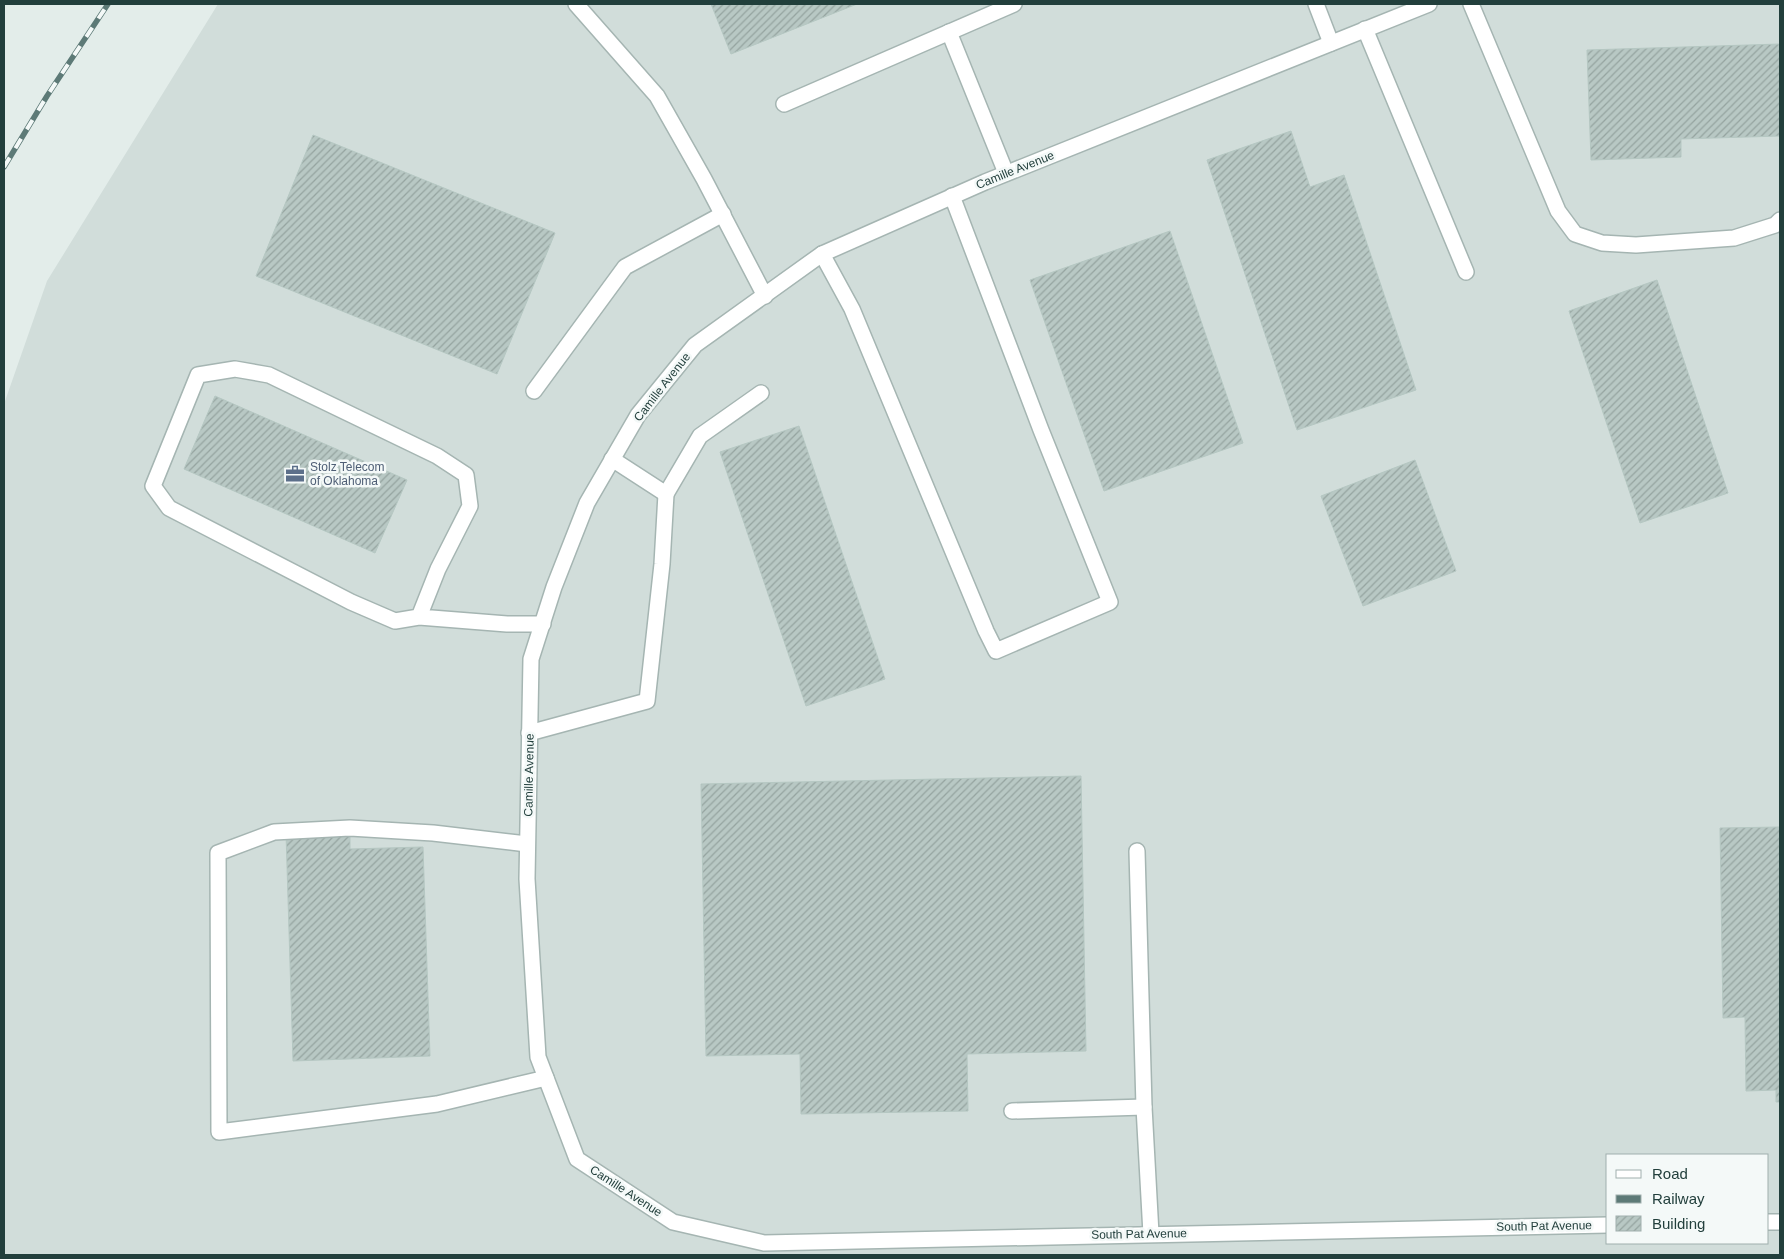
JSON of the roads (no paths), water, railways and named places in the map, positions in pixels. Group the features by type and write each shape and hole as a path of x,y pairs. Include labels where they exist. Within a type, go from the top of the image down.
{"street":[{"path":"576,4 657,96 723,214 764,296"},
{"path":"784,104 1014,4"},
{"path":"1316,4 1331,43"},
{"name":"Camille Avenue","path":"673,1222 577,1159 538,1057 527,879 531,659 554,587 587,503 638,415 695,345 822,254 1006,173 1429,4"},
{"path":"1471,4 1558,211 1575,234 1602,243 1636,245 1734,238 1775,225 1780,220"},
{"path":"1365,29 1466,272"},
{"path":"949,32 1006,173"},
{"path":"822,254 852,308 996,651 1110,602 1044,439 952,196"},
{"path":"534,391 625,266 723,214"},
{"path":"419,617 438,569 470,506 466,475 437,456 270,375 235,369 198,375 153,486 169,508 351,602 395,621 419,617 508,624 542,624"},
{"path":"529,733 648,701 662,564 666,494 700,436 761,393"},
{"path":"612,459 666,494"},
{"path":"528,844 433,833 350,828 274,832 218,853 218,1132 436,1104 546,1078"},
{"path":"1137,851 1144,1108 1151,1234"},
{"path":"1012,1111 1144,1108"},
{"name":"South Pat Avenue","path":"673,1222 764,1243 1606,1225"}],"railway":[{"path":"4,167 47,96 108,4"}],"place":[{"name":"Stolz Telecom of Oklahoma","path":"295,474"}]}
